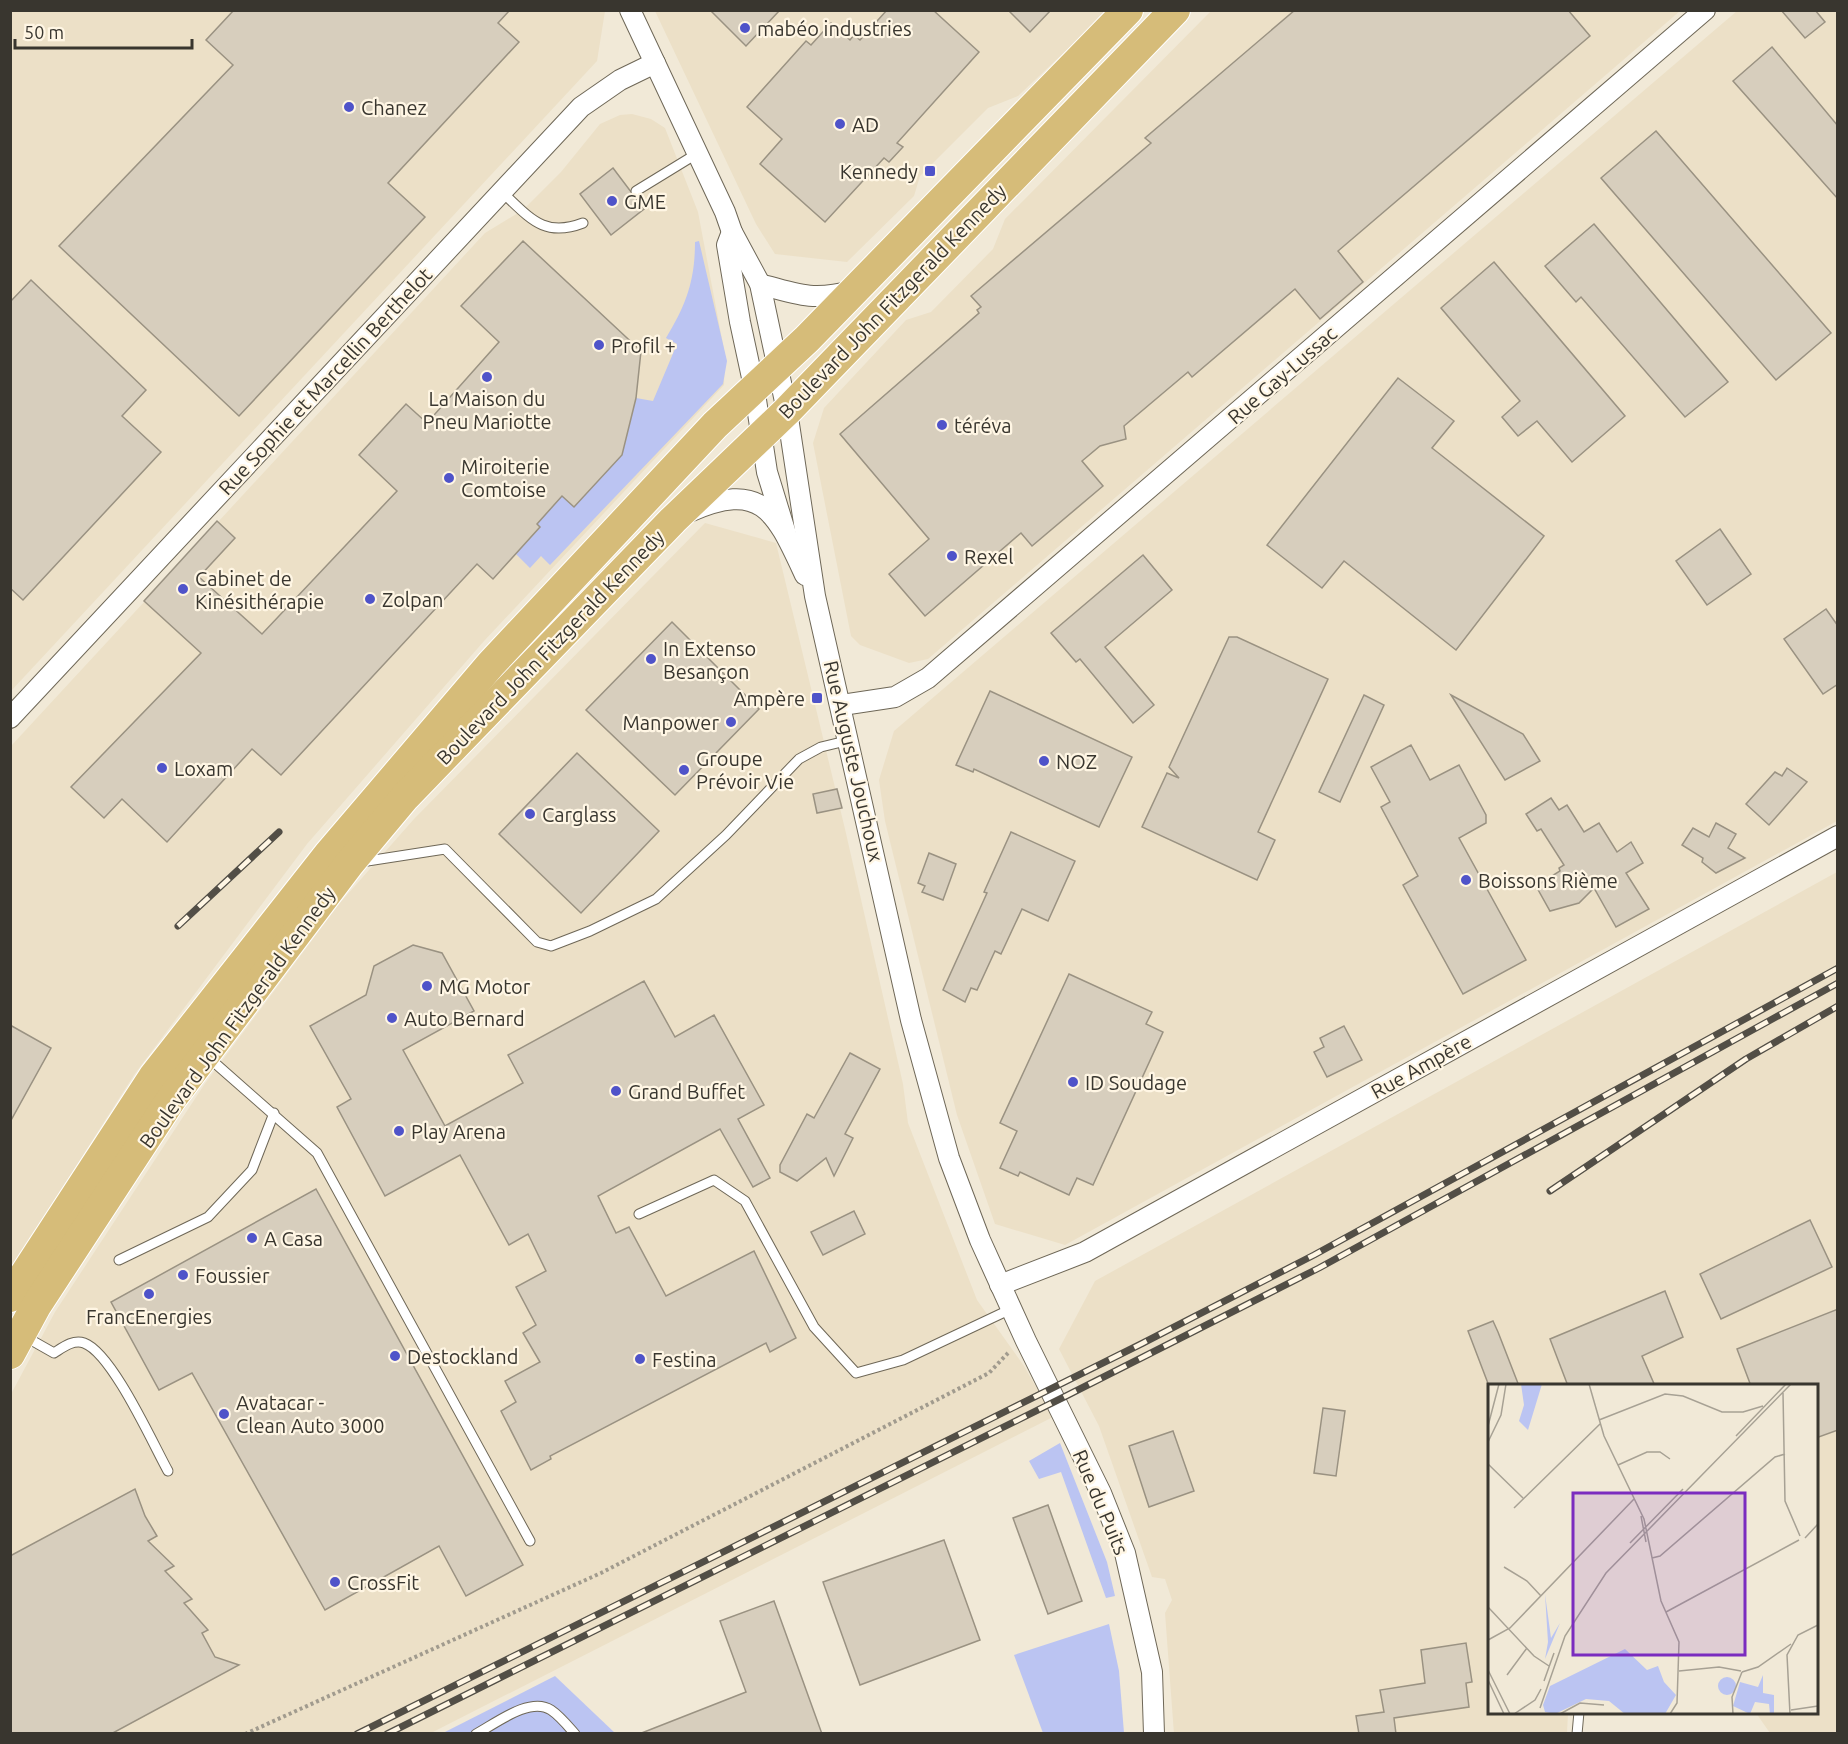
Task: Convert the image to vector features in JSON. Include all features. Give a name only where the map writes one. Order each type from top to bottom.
[{"type":"main road","name":"Boulevard John Fitzgerald Kennedy","points":[[10,1297],[154,1077],[328,855],[491,664],[715,425],[853,291],[1128,10]]},
{"type":"main road","name":"Boulevard John Fitzgerald Kennedy","points":[[16,1344],[172,1098],[349,864],[405,797],[673,520],[787,411],[1175,10]]},
{"type":"street","name":"Rue Auguste Jouchoux","points":[[630,10],[698,153],[732,232],[760,284],[787,411],[815,596],[850,740],[914,1031],[949,1158],[1000,1285]]},
{"type":"street","name":"Rue Gay-Lussac","points":[[842,705],[895,697],[928,678],[1705,10]]},
{"type":"street","name":"Rue Sophie et Marcellin Berthelot","points":[[10,718],[581,107],[620,80],[655,63]]},
{"type":"street","name":"Rue Auguste Jouchoux","points":[[732,232],[727,245],[741,332],[754,387],[767,472],[786,534]]},
{"type":"street","points":[[760,284],[810,297],[829,297],[853,291]]},
{"type":"street","points":[[673,520],[707,504],[728,498],[740,498],[765,507],[786,534],[815,596]]},
{"type":"street","name":"Rue Ampère","points":[[1000,1285],[1085,1252],[1838,836]]},
{"type":"street","name":"Rue du Puits","points":[[1000,1285],[1101,1493],[1125,1553],[1152,1672],[1154,1734]]},
{"type":"lane","points":[[636,191],[698,153]]},
{"type":"lane","points":[[502,192],[547,228],[563,231],[583,223]]},
{"type":"lane","points":[[349,864],[445,849],[537,942],[551,946],[590,931],[656,899],[726,835],[799,759],[820,747],[850,740]]},
{"type":"lane","points":[[205,1054],[317,1153],[530,1541]]},
{"type":"lane","points":[[119,1260],[208,1217],[252,1170],[274,1113]]},
{"type":"lane","points":[[639,1214],[714,1180],[745,1201],[814,1327],[856,1373],[903,1360],[1011,1309]]},
{"type":"lane","points":[[16,1344],[54,1353],[72,1342],[82,1342],[95,1350],[113,1370],[168,1471]]},
{"type":"lane","points":[[476,1734],[527,1707],[541,1706],[551,1710],[575,1734]]},
{"type":"lane","points":[[1577,1734],[1579,1714]]},
{"type":"path","points":[[245,1734],[601,1573],[989,1373],[1014,1347]]},
{"type":"shaded area","points":[[11,11],[605,11],[597,61],[11,691]]},
{"type":"shaded area","points":[[655,11],[1108,11],[1018,96],[988,108],[920,176],[914,196],[847,262],[775,254],[756,224]]},
{"type":"shaded area","points":[[1211,11],[1680,11],[928,659],[909,663],[860,645],[851,636],[813,443],[824,408],[906,320],[931,312],[993,249],[1005,219]]},
{"type":"shaded area","points":[[1737,11],[1837,11],[1837,821],[1065,1245],[995,1224],[957,1115],[885,821],[879,780],[894,731]]},
{"type":"shaded area","points":[[632,114],[651,119],[665,128],[698,212],[725,355],[724,385],[484,641],[307,844],[134,1075],[11,1268],[11,746],[485,233],[523,210],[561,172],[600,124],[620,115]]},
{"type":"shaded area","points":[[699,241],[727,361],[723,384],[550,565],[541,556],[530,568],[516,554],[540,528],[537,524],[541,502],[622,455],[636,398],[653,401],[677,344],[666,338],[679,315],[688,292],[695,256],[695,242]]},
{"type":"shaded area","points":[[705,523],[776,543],[845,829],[903,1084],[908,1123],[977,1300],[1024,1366],[1053,1417],[431,1733],[11,1734],[11,1394],[55,1312],[204,1085],[339,904],[414,819]]},
{"type":"shaded area","points":[[1837,872],[1837,1733],[1770,1733],[1757,1714],[1818,1714],[1818,1384],[1488,1384],[1488,1714],[1568,1714],[1567,1733],[1174,1734],[1165,1613],[1172,1600],[1165,1579],[1152,1577],[1099,1426],[1059,1349],[1095,1281]]},
{"type":"shaded area","points":[[1060,1443],[1107,1562],[1115,1596],[1106,1598],[1061,1472],[1039,1479],[1029,1461]]},
{"type":"shaded area","points":[[1109,1624],[1119,1671],[1124,1733],[1043,1733],[1014,1655]]},
{"type":"shaded area","points":[[555,1676],[615,1733],[441,1734]]},
{"type":"building","points":[[234,10],[510,10],[498,23],[519,42],[388,183],[425,217],[239,416],[59,246],[233,65],[206,40]]},
{"type":"building","name":"mabéo industries","points":[[710,10],[780,10],[746,46]]},
{"type":"building","name":"AD","points":[[887,10],[933,10],[979,52],[897,143],[903,147],[889,162],[884,158],[825,222],[760,164],[782,139],[747,107],[806,41],[811,45],[831,23],[850,40],[854,35],[860,40]]},
{"type":"building","points":[[1008,10],[1051,10],[1030,32]]},
{"type":"building","points":[[1295,10],[1568,10],[1590,36],[1338,251],[1363,282],[1320,319],[1295,289],[1192,377],[1188,372],[1124,426],[1126,439],[1100,446],[1082,461],[1103,486],[1032,546],[1021,533],[925,616],[889,574],[929,539],[840,434],[979,313],[977,310],[981,307],[971,296],[1151,143],[1145,138]]},
{"type":"building","points":[[1781,10],[1815,10],[1825,22],[1805,38]]},
{"type":"building","points":[[1772,47],[1838,126],[1838,199],[1733,81]]},
{"type":"building","points":[[1656,131],[1831,333],[1776,380],[1601,178]]},
{"type":"building","name":"GME","points":[[613,168],[644,209],[611,235],[580,194]]},
{"type":"building","points":[[1594,224],[1728,382],[1685,417],[1581,297],[1576,302],[1545,266]]},
{"type":"building","points":[[523,241],[641,351],[636,398],[622,455],[574,507],[562,496],[537,524],[540,527],[493,579],[477,564],[281,775],[252,749],[167,842],[122,799],[104,818],[71,787],[201,653],[144,601],[217,521],[235,538],[199,577],[262,634],[397,491],[359,455],[406,404],[427,423],[499,342],[461,306]]},
{"type":"building","points":[[1494,262],[1625,416],[1572,462],[1537,421],[1518,436],[1502,417],[1520,401],[1441,308]]},
{"type":"building","points":[[31,280],[146,390],[122,416],[161,452],[23,600],[10,588],[10,302]]},
{"type":"building","points":[[1398,378],[1454,421],[1432,448],[1544,536],[1456,650],[1344,561],[1322,588],[1267,545]]},
{"type":"building","points":[[1720,529],[1751,574],[1707,605],[1676,561]]},
{"type":"building","points":[[1143,555],[1172,590],[1105,647],[1154,705],[1133,723],[1080,659],[1076,662],[1051,633]]},
{"type":"building","points":[[1826,609],[1838,626],[1838,684],[1823,694],[1784,639]]},
{"type":"building","points":[[672,622],[759,709],[675,795],[586,710]]},
{"type":"building","points":[[1229,637],[1237,637],[1328,679],[1258,832],[1275,840],[1257,880],[1142,827],[1167,773],[1179,778],[1169,767]]},
{"type":"building","name":"NOZ","points":[[990,691],[1132,757],[1099,827],[974,769],[973,772],[956,765]]},
{"type":"building","points":[[1364,695],[1384,705],[1340,802],[1319,792]]},
{"type":"building","points":[[1451,695],[1523,734],[1540,761],[1505,780]]},
{"type":"building","name":"Boissons Rième","points":[[1411,745],[1430,780],[1459,765],[1486,815],[1486,823],[1459,838],[1526,960],[1463,994],[1403,885],[1418,876],[1381,807],[1390,802],[1371,767]]},
{"type":"building","points":[[577,753],[659,831],[581,913],[499,834]]},
{"type":"building","points":[[1787,768],[1807,782],[1769,825],[1746,804],[1775,772],[1782,776]]},
{"type":"building","points":[[837,789],[842,808],[817,813],[813,794]]},
{"type":"building","points":[[1551,798],[1559,810],[1567,805],[1584,832],[1599,823],[1617,852],[1631,842],[1643,863],[1626,873],[1649,909],[1616,927],[1594,888],[1579,903],[1550,911],[1536,886],[1560,871],[1559,868],[1564,865],[1541,829],[1537,831],[1526,814]]},
{"type":"building","points":[[1716,823],[1736,834],[1728,848],[1745,858],[1716,873],[1702,862],[1703,858],[1682,845],[1693,828],[1709,837]]},
{"type":"building","points":[[1011,832],[1075,861],[1048,921],[1022,909],[1001,954],[995,951],[977,990],[971,988],[965,1002],[943,990],[987,893],[984,892]]},
{"type":"building","points":[[929,853],[956,864],[943,900],[922,892],[925,886],[918,883]]},
{"type":"building","points":[[413,945],[442,953],[474,1011],[403,1050],[445,1126],[523,1083],[508,1055],[644,981],[675,1037],[714,1015],[764,1105],[738,1119],[770,1178],[753,1187],[720,1129],[598,1196],[616,1233],[629,1227],[666,1296],[754,1251],[796,1338],[770,1352],[766,1343],[550,1456],[551,1459],[531,1470],[501,1411],[516,1402],[505,1381],[540,1362],[523,1333],[536,1325],[516,1287],[546,1271],[528,1234],[509,1245],[460,1155],[385,1196],[337,1107],[351,1099],[310,1026],[366,995],[374,966]]},
{"type":"building","points":[[1069,974],[1152,1012],[1146,1024],[1163,1032],[1093,1185],[1077,1178],[1069,1195],[1020,1172],[1018,1176],[1000,1168],[1017,1131],[1000,1123]]},
{"type":"building","points":[[10,1025],[51,1048],[10,1122]]},
{"type":"building","points":[[1344,1026],[1362,1060],[1327,1077],[1314,1052],[1324,1047],[1320,1038]]},
{"type":"building","points":[[850,1053],[880,1069],[845,1134],[853,1138],[834,1176],[826,1158],[797,1181],[780,1172],[780,1165],[807,1114],[814,1118]]},
{"type":"building","points":[[316,1189],[523,1565],[466,1596],[439,1546],[325,1610],[192,1373],[159,1390],[111,1302]]},
{"type":"building","points":[[854,1211],[865,1234],[823,1255],[811,1232]]},
{"type":"building","points":[[1810,1220],[1832,1267],[1721,1319],[1700,1274]]},
{"type":"building","points":[[1665,1291],[1683,1337],[1642,1356],[1654,1384],[1567,1384],[1550,1339]]},
{"type":"building","points":[[1838,1309],[1838,1430],[1818,1437],[1818,1384],[1750,1384],[1737,1349]]},
{"type":"building","points":[[1493,1321],[1518,1384],[1488,1384],[1468,1331]]},
{"type":"building","points":[[1323,1408],[1345,1411],[1336,1476],[1314,1473]]},
{"type":"building","points":[[1173,1431],[1194,1491],[1149,1507],[1129,1446]]},
{"type":"building","points":[[135,1489],[145,1516],[157,1536],[148,1541],[174,1566],[165,1571],[192,1599],[184,1603],[208,1630],[202,1633],[215,1657],[239,1665],[111,1734],[10,1734],[10,1556]]},
{"type":"building","points":[[1048,1505],[1082,1601],[1048,1614],[1013,1518]]},
{"type":"building","points":[[944,1540],[980,1640],[860,1685],[823,1582]]},
{"type":"building","points":[[774,1601],[822,1734],[639,1734],[746,1692],[720,1621]]},
{"type":"building","points":[[1466,1643],[1472,1682],[1466,1683],[1469,1707],[1394,1718],[1396,1734],[1359,1734],[1356,1716],[1384,1712],[1380,1690],[1425,1683],[1421,1650]]},
{"type":"railway","points":[[178,926],[279,832]]},
{"type":"railway","points":[[357,1734],[1143,1343],[1314,1255],[1838,968]]},
{"type":"railway","points":[[387,1734],[1319,1268],[1838,983]]},
{"type":"railway","points":[[1550,1191],[1746,1059],[1838,1006]]},
{"type":"place","name":"mabéo industries","points":[[745,28]]},
{"type":"place","name":"Chanez","points":[[349,107]]},
{"type":"place","name":"AD","points":[[840,124]]},
{"type":"place","name":"Kennedy","points":[[930,171]]},
{"type":"place","name":"GME","points":[[612,201]]},
{"type":"place","name":"Profil +","points":[[599,345]]},
{"type":"place","name":"La Maison du Pneu Mariotte","points":[[487,377]]},
{"type":"place","name":"téréva","points":[[942,425]]},
{"type":"place","name":"Miroiterie Comtoise","points":[[449,478]]},
{"type":"place","name":"Rexel","points":[[952,556]]},
{"type":"place","name":"Cabinet de Kinésithérapie","points":[[183,589]]},
{"type":"place","name":"Zolpan","points":[[370,599]]},
{"type":"place","name":"In Extenso Besançon","points":[[651,659]]},
{"type":"place","name":"Ampère","points":[[817,698]]},
{"type":"place","name":"Manpower","points":[[731,722]]},
{"type":"place","name":"NOZ","points":[[1044,761]]},
{"type":"place","name":"Loxam","points":[[162,768]]},
{"type":"place","name":"Groupe Prévoir Vie","points":[[684,770]]},
{"type":"place","name":"Carglass","points":[[530,814]]},
{"type":"place","name":"Boissons Rième","points":[[1466,880]]},
{"type":"place","name":"MG Motor","points":[[427,986]]},
{"type":"place","name":"Auto Bernard","points":[[392,1018]]},
{"type":"place","name":"ID Soudage","points":[[1073,1082]]},
{"type":"place","name":"Grand Buffet","points":[[616,1091]]},
{"type":"place","name":"Play Arena","points":[[399,1131]]},
{"type":"place","name":"A Casa","points":[[252,1238]]},
{"type":"place","name":"Foussier","points":[[183,1275]]},
{"type":"place","name":"FrancEnergies","points":[[149,1294]]},
{"type":"place","name":"Destockland","points":[[395,1356]]},
{"type":"place","name":"Festina","points":[[640,1359]]},
{"type":"place","name":"Avatacar - Clean Auto 3000","points":[[224,1414]]},
{"type":"place","name":"CrossFit","points":[[335,1582]]}]
